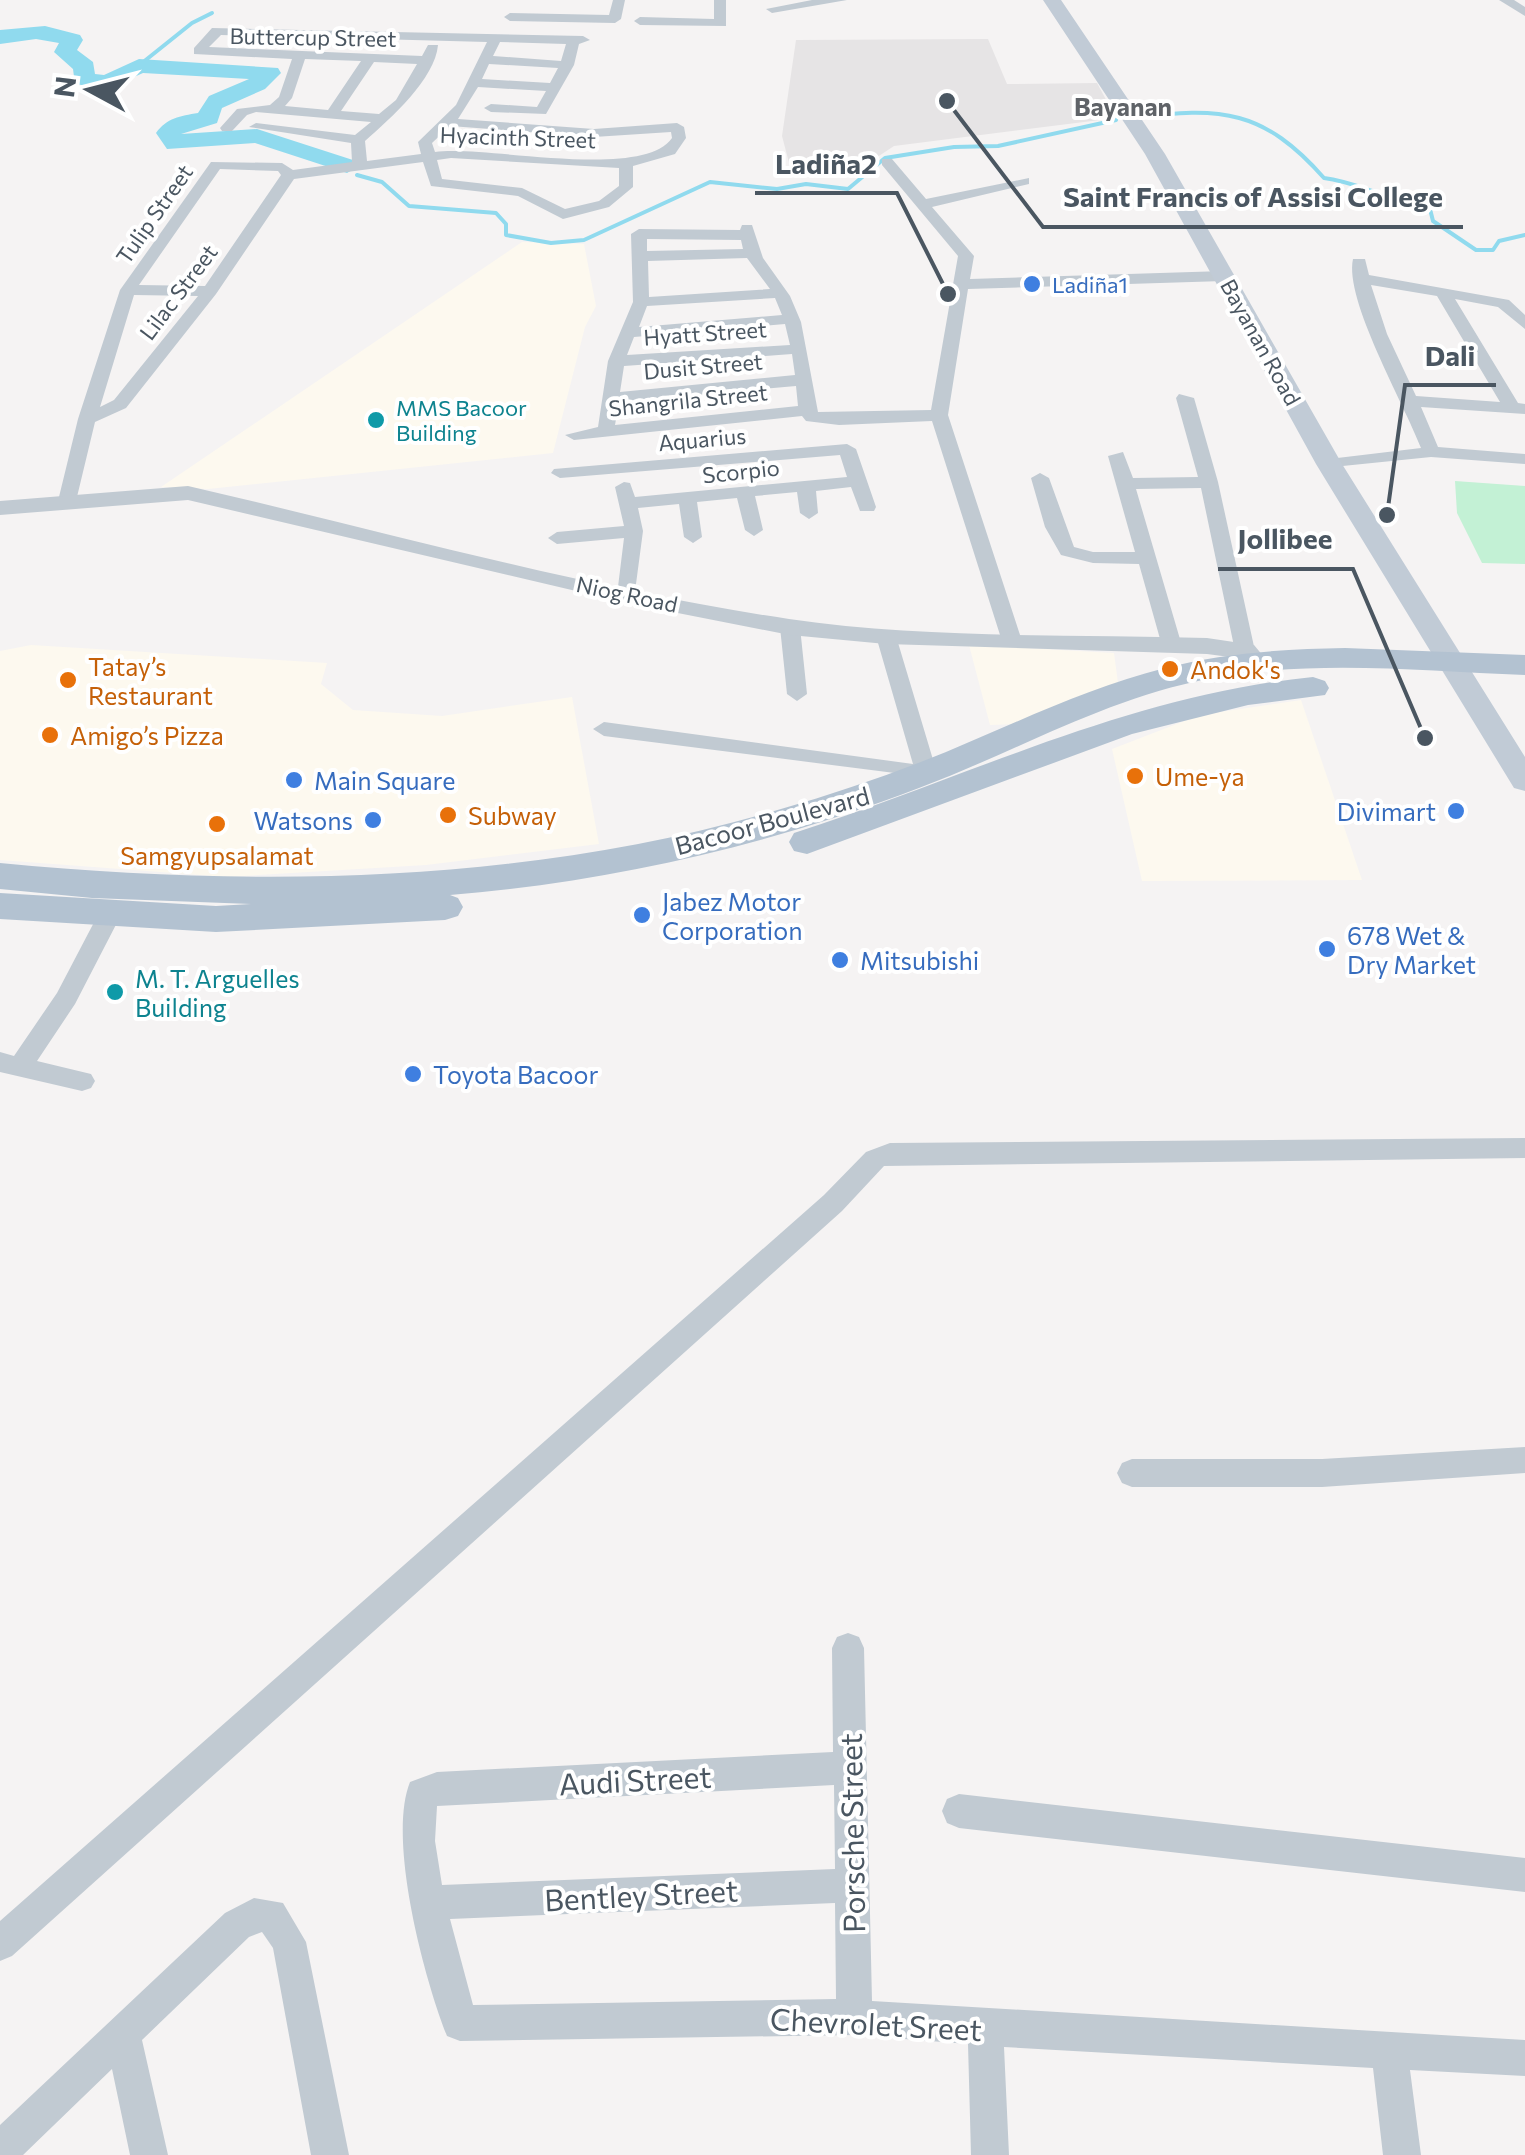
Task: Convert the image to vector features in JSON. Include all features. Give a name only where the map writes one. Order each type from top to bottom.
[{"type":"main road","name":"Bayanan Road","points":[[1052,0],[1155,154],[1330,464],[1525,781]]},
{"type":"main road","name":"Bacoor Boulevard","points":[[0,906],[216,919],[375,914],[638,881],[808,842],[1019,751],[1167,678],[1251,657],[1458,676],[1525,690]]},
{"type":"main road","name":"Bacoor Boulevard","points":[[0,876],[224,891],[348,887],[561,868],[742,832],[926,773],[1242,694],[1458,676],[1525,666]]},
{"type":"street","points":[[520,0],[509,19],[615,20],[619,0]]},
{"type":"street","points":[[640,21],[667,16],[720,23],[720,0]]},
{"type":"street","points":[[772,10],[841,0]]},
{"type":"street","points":[[1505,0],[1524,10]]},
{"type":"street","name":"Buttercup Street","points":[[427,60],[199,51],[216,31],[441,35]]},
{"type":"street","points":[[360,168],[358,140],[401,102],[441,35],[579,40],[541,111],[462,106]]},
{"type":"street","points":[[496,36],[488,60],[462,106],[425,142],[426,156],[438,184],[522,192],[563,214],[609,202],[626,187],[626,164]]},
{"type":"street","points":[[274,109],[285,98],[299,57]]},
{"type":"street","points":[[334,113],[369,58]]},
{"type":"street","points":[[488,60],[567,65]]},
{"type":"street","points":[[476,83],[555,87]]},
{"type":"street","points":[[227,128],[242,112],[274,109],[379,118]]},
{"type":"street","name":"Hyacinth Street","points":[[289,175],[426,156],[626,164],[673,150],[677,127],[594,133],[446,122]]},
{"type":"street","points":[[256,128],[358,140]]},
{"type":"street","points":[[887,162],[960,244],[966,256],[940,414],[1011,638]]},
{"type":"street","name":"Tulip Street","points":[[67,501],[87,420],[128,290],[216,164],[282,168],[289,175]]},
{"type":"street","name":"Lilac Street","points":[[87,420],[120,404],[210,291],[289,175]]},
{"type":"street","points":[[924,204],[1024,181]]},
{"type":"street","points":[[606,430],[616,361],[641,302],[642,256],[749,239],[755,264],[780,292],[791,319],[806,410]]},
{"type":"street","points":[[1431,452],[1414,401],[1363,303],[1359,270],[1443,293],[1503,304],[1525,324]]},
{"type":"street","points":[[964,284],[1224,276]]},
{"type":"street","points":[[128,290],[210,291]]},
{"type":"street","points":[[641,302],[780,292]]},
{"type":"street","points":[[1443,293],[1519,409]]},
{"type":"street","points":[[626,333],[791,319]]},
{"type":"street","name":"Hyatt Street","points":[[616,361],[798,349]]},
{"type":"street","name":"Dusit Street","points":[[609,398],[801,380]]},
{"type":"street","points":[[1185,398],[1251,657]]},
{"type":"street","points":[[1414,401],[1519,409]]},
{"type":"street","name":"Shangrila Street","points":[[574,435],[806,410],[815,418],[839,420],[940,414]]},
{"type":"street","name":"Aquarius","points":[[560,474],[848,449],[858,481]]},
{"type":"street","points":[[1330,464],[1431,452],[1525,459]]},
{"type":"street","points":[[1118,456],[1172,646]]},
{"type":"street","points":[[619,468],[634,532],[626,595]]},
{"type":"street","points":[[1040,478],[1061,548],[1074,558],[1144,558]]},
{"type":"street","points":[[858,481],[867,507]]},
{"type":"street","name":"Scorpio","points":[[629,504],[858,481]]},
{"type":"street","points":[[1126,484],[1209,482]]},
{"type":"street","points":[[806,487],[809,513]]},
{"type":"street","name":"Niog Road","points":[[0,508],[188,493],[626,595],[790,627],[886,636],[1172,646],[1251,657]]},
{"type":"street","points":[[745,493],[754,530]]},
{"type":"street","points":[[686,499],[693,537]]},
{"type":"street","points":[[558,538],[634,532]]},
{"type":"street","points":[[790,627],[797,694]]},
{"type":"street","points":[[604,729],[926,773],[886,636]]},
{"type":"street","points":[[82,1081],[10,1064],[66,998],[109,915]]},
{"type":"street","points":[[0,1944],[834,1203],[876,1159],[890,1153],[1525,1148]]},
{"type":"street","points":[[1132,1473],[1322,1473],[1525,1460]]},
{"type":"street","name":"Porsche Street","points":[[848,1648],[854,2017]]},
{"type":"street","name":"Audi Street","points":[[422,1794],[437,1789],[850,1768]]},
{"type":"street","name":"Chevrolet Sreet","points":[[422,1794],[415,1810],[430,1903],[460,2023],[854,2017],[984,2028],[1389,2048],[1525,2060]]},
{"type":"street","points":[[960,1811],[1525,1875]]},
{"type":"street","name":"Bentley Street","points":[[430,1903],[852,1885]]},
{"type":"street","points":[[0,2151],[237,1924],[254,1915],[271,1915],[289,1942],[330,2155]]},
{"type":"street","points":[[984,2028],[990,2155]]},
{"type":"street","points":[[123,2034],[149,2155]]},
{"type":"street","points":[[1389,2048],[1402,2155]]},
{"type":"shaded area","points":[[988,39],[1007,84],[1097,83],[1116,118],[894,146],[850,175],[792,174],[782,136],[796,40]]},
{"type":"shaded area","points":[[522,242],[584,244],[596,306],[585,327],[553,453],[208,489],[161,487]]},
{"type":"shaded area","name":"Main Square","points":[[31,645],[327,663],[321,684],[353,710],[442,716],[572,697],[599,844],[426,865],[227,877],[0,860],[0,651]]},
{"type":"shaded area","points":[[969,645],[1114,653],[1118,683],[1018,724],[990,725]]},
{"type":"shaded area","points":[[1301,700],[1362,880],[1142,881],[1112,749],[1200,715]]},
{"type":"green space","points":[[1455,481],[1525,486],[1525,564],[1482,563],[1457,513]]},
{"type":"waterway","points":[[137,67],[192,23],[212,13]]},
{"type":"waterway","points":[[0,37],[45,33],[72,40],[65,52],[85,67],[83,79],[107,82],[139,66],[270,73],[257,84],[210,106],[209,118],[181,123],[168,133],[176,144],[257,136],[347,166]]},
{"type":"waterway","points":[[1134,118],[1192,113],[1239,118],[1281,138],[1324,178],[1429,205],[1433,221],[1476,250],[1493,250],[1499,241],[1525,235]]},
{"type":"waterway","points":[[357,175],[382,182],[409,206],[496,213],[506,224],[506,235],[551,243],[584,240],[710,182],[777,189],[806,184],[848,189],[885,158],[954,147],[998,146],[1116,120]]},
{"type":"place","name":"Saint Francis of Assisi College","points":[[947,101]]},
{"type":"place","name":"Ladiña1","points":[[1032,284]]},
{"type":"place","name":"Ladiña2","points":[[948,294]]},
{"type":"place","name":"MMS Bacoor Building","points":[[376,420]]},
{"type":"place","name":"Dali","points":[[1387,515]]},
{"type":"place","name":"Andok's","points":[[1170,669]]},
{"type":"place","name":"Tatay’s Restaurant","points":[[68,680]]},
{"type":"place","name":"Amigo’s Pizza","points":[[50,735]]},
{"type":"place","name":"Jollibee","points":[[1425,738]]},
{"type":"place","name":"Ume-ya","points":[[1135,776]]},
{"type":"place","name":"Main Square","points":[[294,780]]},
{"type":"place","name":"Divimart","points":[[1456,811]]},
{"type":"place","name":"Subway","points":[[448,815]]},
{"type":"place","name":"Watsons","points":[[373,820]]},
{"type":"place","name":"Samgyupsalamat","points":[[217,824]]},
{"type":"place","name":"Jabez Motor Corporation","points":[[642,915]]},
{"type":"place","name":"678 Wet & Dry Market","points":[[1327,949]]},
{"type":"place","name":"Mitsubishi","points":[[840,960]]},
{"type":"place","name":"M. T. Arguelles Building","points":[[115,992]]},
{"type":"place","name":"Toyota Bacoor","points":[[413,1074]]},
{"type":"district","name":"Bayanan","points":[[1123,106]]}]
